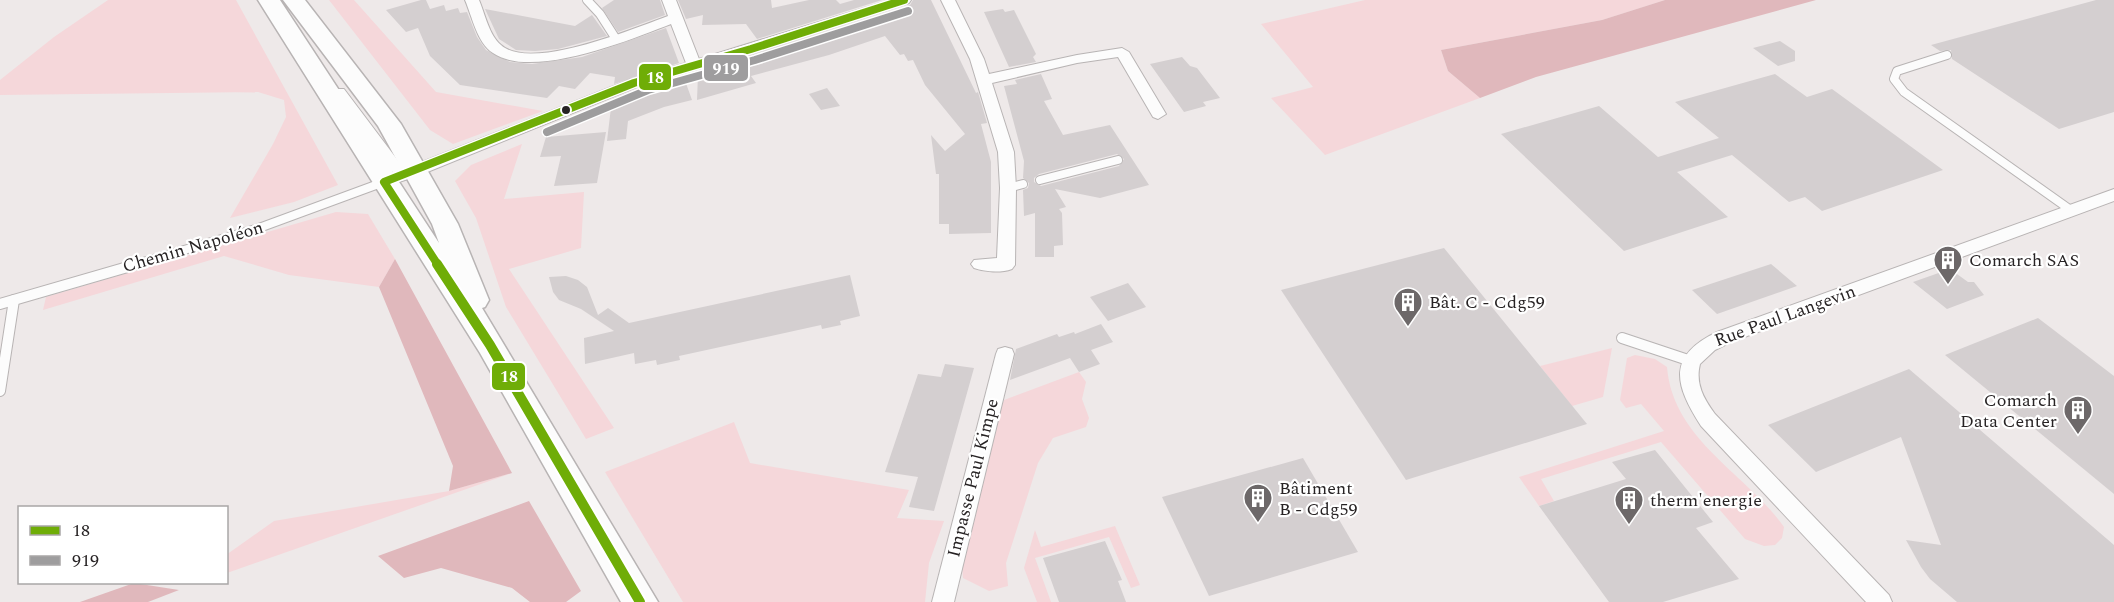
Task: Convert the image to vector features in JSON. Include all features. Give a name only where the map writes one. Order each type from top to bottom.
[{"type":"main road","points":[[281,6],[351,74],[389,124],[449,233],[477,304],[490,345]]},
{"type":"main road","points":[[281,6],[322,86],[490,345],[640,602]]},
{"type":"street","points":[[472,0],[492,43],[506,55],[526,58],[552,56],[616,39],[676,18]]},
{"type":"street","points":[[669,0],[694,65]]},
{"type":"street","points":[[384,182],[629,85],[904,0]]},
{"type":"street","points":[[948,0],[968,38],[984,80],[1016,186],[1006,265],[981,264]]},
{"type":"street","points":[[281,6],[393,166],[402,170],[416,170]]},
{"type":"street","points":[[984,80],[1077,59],[1122,52],[1158,114]]},
{"type":"street","name":"Rue Paul Langevin","points":[[1691,361],[1703,347],[1724,337],[2114,195]]},
{"type":"street","name":"Impasse Paul Kimpe","points":[[943,602],[1005,354]]},
{"type":"street","points":[[1691,361],[1688,371],[1689,385],[1694,401],[1708,420],[1881,602]]},
{"type":"lane","points":[[587,0],[600,14],[616,39]]},
{"type":"lane","points":[[1947,55],[1908,66],[1897,71],[1894,79],[1904,92],[2072,211]]},
{"type":"lane","points":[[1040,180],[1118,160]]},
{"type":"lane","name":"Chemin Napoléon","points":[[0,304],[259,228],[384,182]]},
{"type":"lane","points":[[0,391],[14,300]]},
{"type":"lane","points":[[1622,338],[1691,361]]},
{"type":"shaded area","points":[[108,0],[236,0],[338,185],[294,202],[230,218],[286,117],[284,100],[258,92],[0,95],[0,80],[54,37]]},
{"type":"shaded area","points":[[329,0],[354,0],[436,92],[543,111],[453,144],[430,130]]},
{"type":"shaded area","points":[[1365,0],[1665,0],[1602,20],[1441,50],[1448,71],[1480,98],[1325,155],[1271,98],[1313,87],[1261,24]]},
{"type":"shaded area","points":[[1665,0],[1816,0],[1536,77],[1480,98],[1448,71],[1441,50],[1602,20]]},
{"type":"shaded area","points":[[522,144],[504,199],[584,192],[581,248],[509,269],[614,428],[586,439],[506,307],[476,218],[455,181],[471,165]]},
{"type":"shaded area","points":[[336,212],[368,214],[395,259],[379,287],[289,275],[224,256],[43,310],[46,297]]},
{"type":"shaded area","points":[[395,259],[512,473],[449,491],[453,466],[379,287]]},
{"type":"shaded area","points":[[1612,348],[1603,397],[1572,406],[1540,366]]},
{"type":"shaded area","points":[[1635,355],[1655,359],[1667,367],[1672,393],[1682,415],[1714,454],[1751,489],[1784,527],[1782,538],[1775,545],[1764,546],[1745,539],[1661,442],[1541,479],[1554,501],[1539,506],[1519,477],[1664,431],[1641,404],[1626,408],[1620,400],[1627,358]]},
{"type":"shaded area","points":[[1079,372],[1086,382],[1082,399],[1089,418],[1086,427],[1053,438],[1038,463],[1006,563],[1008,586],[989,591],[963,578],[962,564],[995,425],[1004,400]]},
{"type":"shaded area","points":[[734,422],[750,463],[909,490],[897,518],[944,521],[929,563],[925,602],[683,602],[605,472]]},
{"type":"shaded area","points":[[512,473],[228,573],[228,554],[274,521],[449,491]]},
{"type":"shaded area","points":[[529,501],[581,591],[566,602],[530,602],[512,588],[441,568],[404,578],[378,556]]},
{"type":"shaded area","points":[[1115,526],[1140,585],[1131,588],[1109,537],[1035,558],[1051,602],[1037,602],[1024,568],[1035,530],[1041,547]]},
{"type":"shaded area","points":[[131,584],[179,590],[148,602],[80,602]]},
{"type":"building","points":[[426,0],[430,9],[444,5],[446,11],[458,8],[460,13],[467,12],[477,37],[486,50],[510,62],[532,64],[582,57],[666,28],[679,63],[614,84],[615,77],[590,73],[575,89],[559,86],[547,98],[460,85],[430,56],[418,28],[406,32],[386,10]]},
{"type":"building","points":[[614,0],[660,0],[665,15],[618,32],[602,8]]},
{"type":"building","points":[[678,0],[771,0],[772,8],[809,0],[836,0],[840,4],[854,0],[882,0],[757,39],[746,24],[702,25],[703,15],[686,19]]},
{"type":"building","points":[[913,0],[931,0],[976,93],[978,92],[987,123],[981,124],[991,162],[991,233],[949,234],[949,224],[939,224],[939,174],[936,174],[931,135],[945,151],[965,134],[925,85],[913,60],[908,61],[904,54],[900,55],[885,36],[829,55],[751,76],[756,83],[697,100],[698,75],[724,67],[722,64],[910,5]]},
{"type":"building","points":[[2096,0],[2114,0],[2114,112],[2059,129],[1952,59],[1951,50],[1940,51],[1931,45]]},
{"type":"building","points":[[485,9],[575,26],[592,15],[607,36],[558,49],[516,50],[499,39]]},
{"type":"building","points":[[1003,9],[1005,12],[1014,10],[1036,54],[1033,57],[1036,62],[1009,67],[984,12]]},
{"type":"building","points":[[1780,41],[1795,51],[1795,61],[1778,66],[1753,48]]},
{"type":"building","points":[[1182,57],[1190,66],[1197,68],[1220,98],[1203,102],[1206,106],[1184,112],[1150,64]]},
{"type":"building","points":[[1041,74],[1052,99],[1044,101],[1063,135],[1110,125],[1149,185],[1100,198],[1055,189],[1066,207],[1059,209],[1062,213],[1063,245],[1054,246],[1054,257],[1035,257],[1035,213],[1024,216],[1023,190],[1028,188],[1029,183],[1023,178],[1024,161],[1004,86],[1017,84],[1015,80]],"holes":[[[1117,154],[1124,159],[1119,166],[1041,186],[1034,182],[1034,178],[1039,174]]]},
{"type":"building","points":[[1775,74],[1807,97],[1832,89],[1943,170],[1822,211],[1805,197],[1789,202],[1732,155],[1677,172],[1728,217],[1624,251],[1501,134],[1599,106],[1658,157],[1719,138],[1675,102]]},
{"type":"building","points":[[683,75],[692,100],[664,107],[628,121],[626,139],[607,141],[612,99]]},
{"type":"building","points":[[827,88],[840,106],[821,110],[809,94]]},
{"type":"building","points":[[606,132],[597,183],[554,186],[561,156],[540,157],[546,137]]},
{"type":"building","name":"Bât. C - Cdg59","points":[[1444,248],[1587,424],[1406,480],[1281,290]]},
{"type":"building","points":[[1771,264],[1797,286],[1717,314],[1692,290]]},
{"type":"building","name":"Comarch SAS","points":[[1950,269],[1968,282],[1974,282],[1984,295],[1947,309],[1913,282]]},
{"type":"building","points":[[850,275],[860,316],[840,321],[841,325],[822,329],[821,325],[679,356],[680,360],[657,365],[656,360],[635,364],[634,353],[585,364],[584,338],[614,331],[581,309],[559,300],[553,292],[549,277],[566,276],[578,280],[587,287],[598,315],[608,308],[629,323]]},
{"type":"building","points":[[1128,283],[1146,307],[1108,321],[1090,297]]},
{"type":"building","name":"Comarch Data Center","points":[[2038,318],[2114,376],[2114,494],[1945,355]]},
{"type":"building","points":[[1101,324],[1113,342],[1091,350],[1100,364],[1079,372],[1070,358],[1010,380],[1016,349],[1057,334],[1059,337],[1074,332],[1075,334]]},
{"type":"building","points":[[945,364],[974,368],[934,511],[909,507],[918,477],[885,472],[918,374],[941,377]]},
{"type":"building","points":[[1909,369],[2114,545],[2114,602],[1957,602],[1930,579],[1906,540],[1941,545],[1901,437],[1816,472],[1768,425]]},
{"type":"building","name":"therm'energie","points":[[1655,450],[1713,522],[1696,528],[1739,579],[1663,602],[1609,602],[1539,506],[1626,479],[1612,462]]},
{"type":"building","name":"Bâtiment B - Cdg59","points":[[1303,458],[1358,552],[1209,596],[1162,497]]},
{"type":"building","points":[[1105,541],[1122,580],[1118,581],[1126,602],[1059,602],[1043,558]]},
{"type":"transit line","name":"18","points":[[640,602],[490,345],[384,182],[634,83],[751,49],[904,0]]},
{"type":"transit line","name":"919","points":[[547,132],[648,90],[755,60],[908,11]]},
{"type":"place","name":"Comarch SAS","points":[[1948,286]]},
{"type":"place","name":"Bât. C - Cdg59","points":[[1408,328]]},
{"type":"place","name":"Comarch Data Center","points":[[2078,436]]},
{"type":"place","name":"Bâtiment B - Cdg59","points":[[1258,524]]},
{"type":"place","name":"therm'energie","points":[[1629,526]]}]
